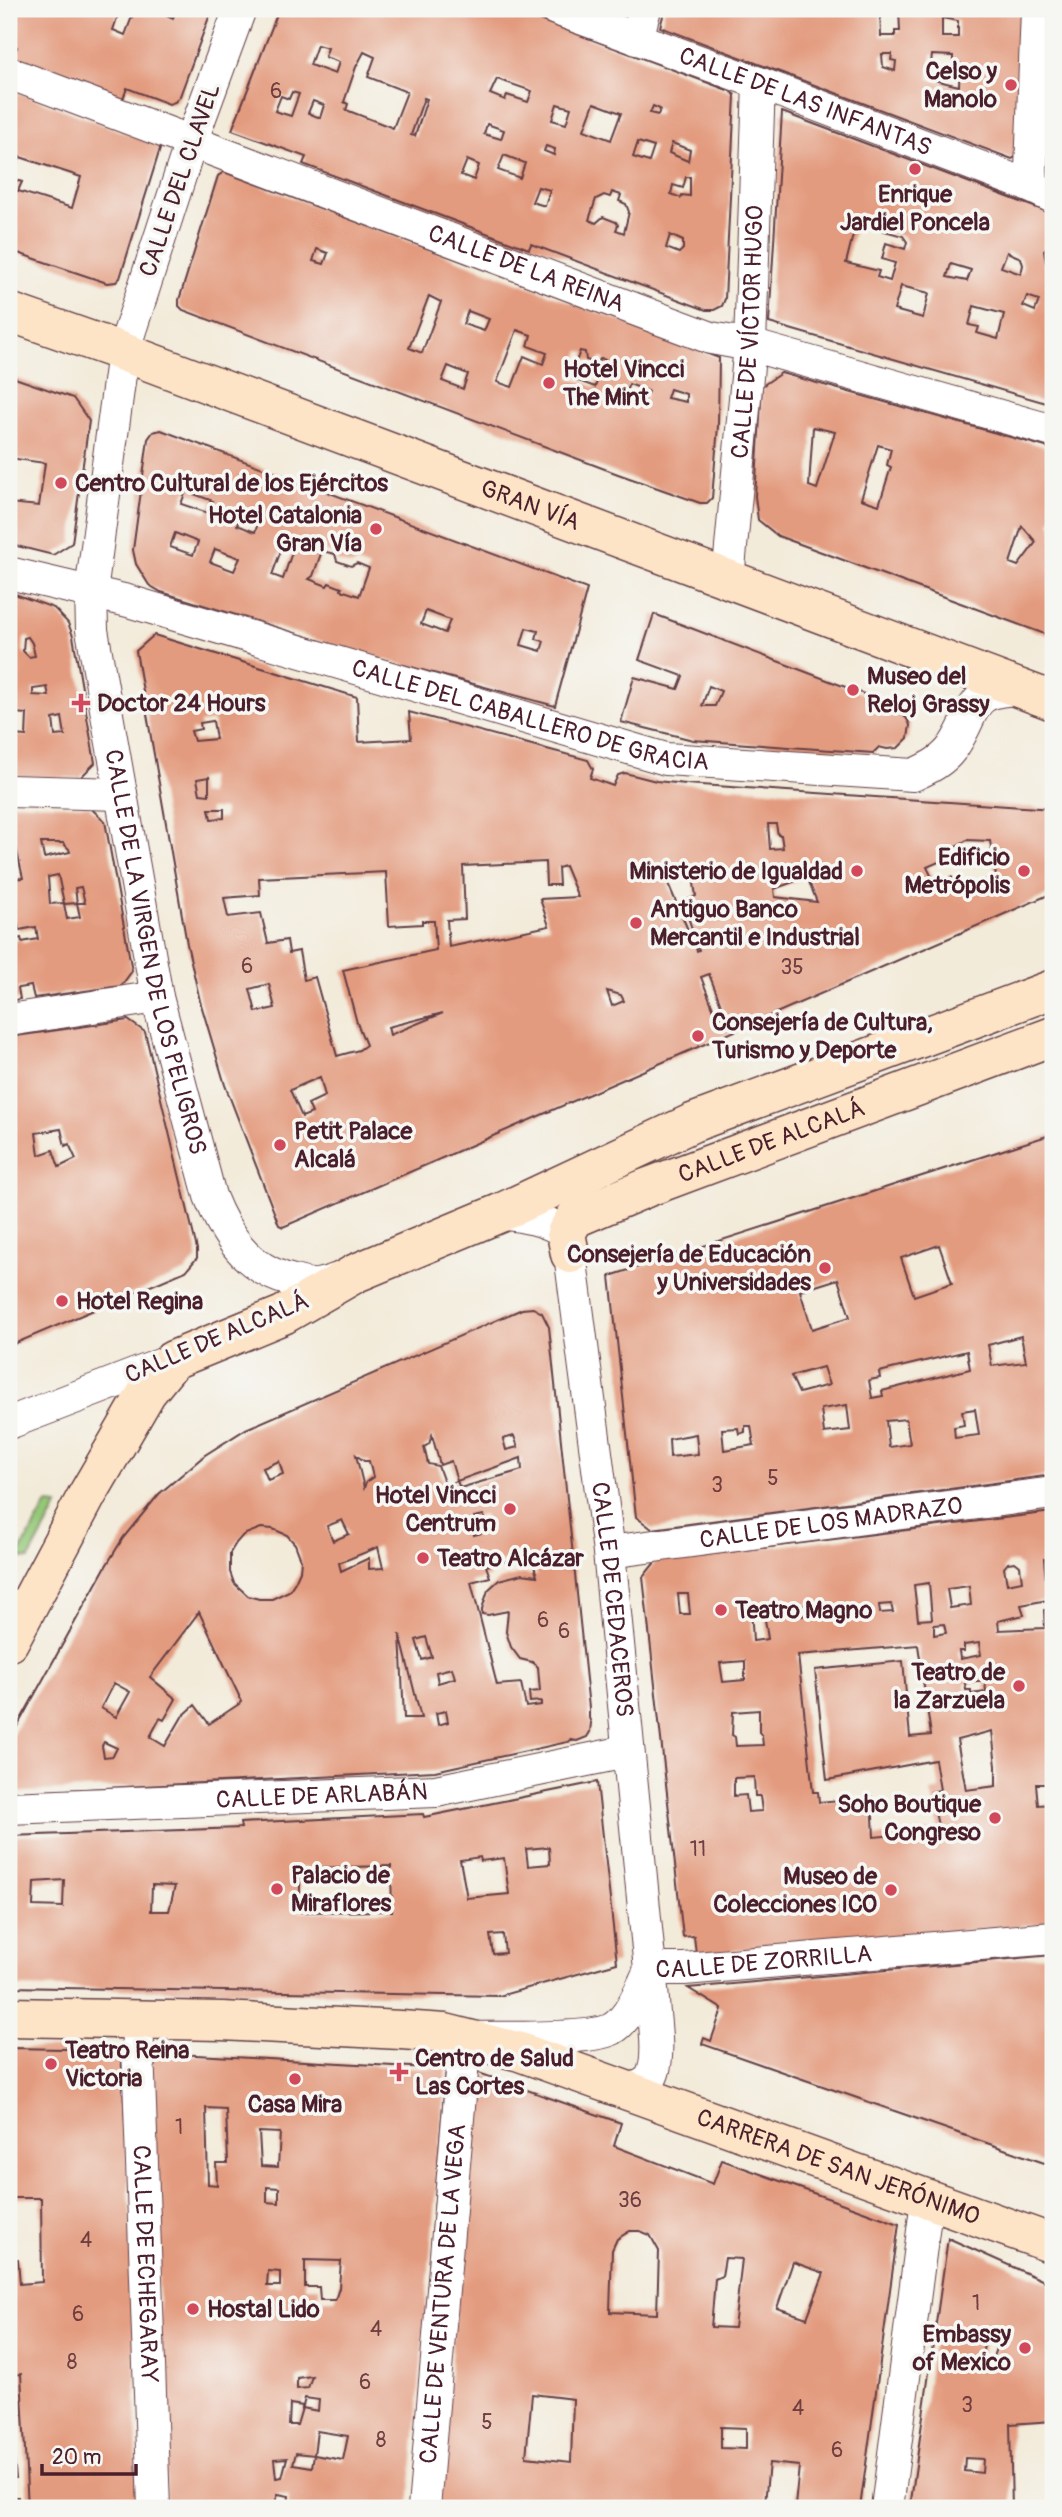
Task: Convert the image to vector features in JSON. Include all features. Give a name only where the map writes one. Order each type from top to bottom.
[{"type":"street","name":"CALLE DEL CLAVEL","points":[[123,352],[191,142],[240,9]]},
{"type":"street","name":"CALLE DE LAS INFANTAS","points":[[556,9],[759,83],[1043,192]]},
{"type":"street","points":[[638,39],[645,9]]},
{"type":"street","points":[[1037,9],[1031,170],[1043,192]]},
{"type":"street","name":"CALLE DE LA REINA","points":[[9,74],[710,338],[750,345],[1053,431]]},
{"type":"street","name":"CALLE DE VÍCTOR HUGO","points":[[727,579],[750,345],[759,83]]},
{"type":"street","name":"GRAN VÍA","points":[[9,312],[123,352],[1038,695]]},
{"type":"street","name":"CALLE DE LA VIRGEN DE LOS PELIGROS","points":[[123,352],[91,593],[92,631],[157,997],[210,1196],[220,1223],[231,1240],[274,1276],[317,1285],[356,1273]]},
{"type":"street","name":"CALLE DEL CABALLERO DE GRACIA","points":[[9,573],[128,601],[666,759],[913,775],[934,766],[952,749],[974,703],[986,694],[1000,690],[1038,695]]},
{"type":"street","points":[[9,791],[121,794]]},
{"type":"street","name":"CALLE DE ALCALÁ","points":[[9,1423],[283,1315],[356,1273],[500,1213],[692,1123],[1053,989]]},
{"type":"street","points":[[9,1020],[157,997]]},
{"type":"street","name":"CALLE DE ALCALÁ","points":[[568,1244],[575,1219],[646,1188],[1053,1036]]},
{"type":"street","points":[[500,1213],[526,1216],[556,1226],[568,1244]]},
{"type":"street","name":"CALLE DE CEDACEROS","points":[[568,1244],[609,1552],[650,1969]]},
{"type":"street","points":[[9,1642],[86,1497],[147,1392],[173,1360]]},
{"type":"street","name":"CALLE DE LOS MADRAZO","points":[[609,1552],[1053,1493]]},
{"type":"street","name":"CALLE DE ARLABÁN","points":[[9,1808],[436,1791],[616,1754],[627,1745]]},
{"type":"street","name":"CALLE DE ZORRILLA","points":[[465,2038],[592,2036],[613,2028],[625,2016],[650,1969],[684,1969],[1053,1938]]},
{"type":"street","points":[[626,2089],[645,2084],[653,2074],[655,2050],[650,1969]]},
{"type":"street","name":"CARRERA DE SAN JERÓNIMO","points":[[9,2017],[222,2021],[445,2033],[520,2052],[1053,2244]]},
{"type":"street","name":"CALLE DE ECHEGARAY","points":[[137,2019],[154,2508]]},
{"type":"street","name":"CALLE DE VENTURA DE LA VEGA","points":[[424,2508],[465,2038]]},
{"type":"street","points":[[887,2508],[927,2200]]},
{"type":"green space","points":[[47,1504],[58,1505],[29,1559],[17,1557]]},
{"type":"building","points":[[9,9],[120,9],[113,30],[125,35],[135,9],[158,9],[157,11],[173,18],[176,9],[212,9],[180,96],[169,104],[127,88],[123,99],[13,58],[17,47],[9,44]]},
{"type":"building","points":[[279,9],[510,9],[735,95],[725,299],[722,306],[706,310],[531,244],[529,249],[303,164],[306,157],[232,130]],"holes":[[[317,45],[328,48],[325,57],[339,62],[335,74],[310,65]],[[364,52],[375,57],[368,77],[407,92],[393,128],[346,110],[348,104],[344,102]],[[497,79],[532,91],[528,102],[507,95],[505,100],[490,94]],[[292,92],[299,94],[291,116],[275,111],[281,96],[289,99]],[[424,98],[427,99],[415,136],[411,135]],[[313,101],[324,105],[320,118],[308,113]],[[594,103],[621,113],[611,140],[584,130]],[[557,104],[571,108],[566,124],[552,120]],[[653,106],[660,109],[658,115],[650,113]],[[487,124],[504,130],[501,139],[484,134]],[[638,142],[654,147],[649,162],[633,157]],[[672,143],[690,150],[688,161],[669,153]],[[546,146],[555,149],[554,155],[544,151]],[[504,155],[525,163],[520,178],[498,170]],[[467,160],[479,165],[474,180],[461,175]],[[686,177],[690,177],[690,196],[682,195],[681,198],[671,194],[673,185],[683,188]],[[538,187],[550,190],[545,206],[532,202]],[[612,192],[621,195],[619,201],[626,204],[629,212],[624,233],[616,230],[616,222],[603,217],[596,223],[589,220],[596,199],[604,195],[610,197]],[[670,235],[683,241],[683,249],[679,253],[666,248]]]},
{"type":"building","points":[[665,9],[880,9],[881,36],[895,36],[895,31],[900,31],[899,9],[1023,9],[1017,156],[1012,159],[660,27]],"holes":[[[942,18],[958,21],[958,37],[942,37]],[[882,54],[892,54],[891,60],[896,61],[895,71],[883,67]],[[932,55],[953,56],[953,63],[960,63],[959,86],[929,79]]]},
{"type":"building","points":[[9,89],[159,146],[120,278],[116,282],[107,283],[9,250]],"holes":[[[20,157],[81,177],[72,208],[18,191],[22,182],[12,179]]]},
{"type":"building","points":[[782,112],[1053,214],[1053,243],[1044,250],[1046,262],[1053,261],[1053,405],[769,323]],"holes":[[[897,185],[916,192],[913,201],[893,194]],[[856,223],[903,236],[907,242],[905,249],[886,243],[882,259],[895,263],[890,281],[877,277],[879,271],[846,263]],[[1007,252],[1021,258],[1021,274],[1001,267]],[[951,264],[971,270],[967,281],[947,277]],[[901,286],[929,293],[923,318],[894,310]],[[1027,296],[1039,300],[1035,311],[1023,306]],[[974,306],[1004,314],[998,339],[977,333],[979,327],[969,325]]]},
{"type":"building","points":[[1053,121],[1053,170],[1049,167]]},
{"type":"building","points":[[224,172],[719,358],[718,426],[712,498],[707,503],[700,503],[618,474],[183,310],[179,306],[179,300],[218,176]],"holes":[[[317,249],[328,253],[324,264],[313,261]],[[429,296],[441,302],[422,353],[409,348]],[[468,311],[489,319],[484,331],[463,324]],[[517,330],[531,335],[528,346],[547,353],[543,364],[524,356],[512,387],[497,382]],[[580,351],[585,352],[586,360],[597,363],[601,358],[605,360],[595,387],[570,378]],[[448,366],[468,374],[463,389],[442,381]],[[629,384],[648,391],[644,402],[625,394]],[[670,389],[686,394],[686,402],[667,398]]]},
{"type":"building","points":[[781,373],[1053,449],[1053,520],[1049,521],[1053,526],[1053,637],[778,536],[758,520],[755,496],[762,386]],"holes":[[[813,427],[835,432],[817,489],[809,486]],[[878,445],[891,449],[887,465],[891,467],[879,505],[861,499]],[[1022,526],[1036,542],[1018,566],[1010,563]]]},
{"type":"building","name":"Centro Cultural de los Ejércitos","points":[[9,376],[73,398],[89,421],[72,543],[53,555],[9,544],[9,503],[39,506],[45,463],[9,458]]},
{"type":"building","points":[[161,430],[587,589],[555,706],[367,655],[161,592],[149,585],[136,564],[133,550],[148,439],[153,432]],"holes":[[[186,491],[213,501],[208,513],[181,504]],[[242,511],[260,518],[255,532],[237,525]],[[175,533],[198,542],[193,555],[170,547]],[[283,545],[293,549],[283,579],[272,575]],[[215,549],[240,558],[234,571],[210,562]],[[322,551],[335,554],[337,561],[351,566],[357,563],[369,568],[359,596],[329,583],[327,586],[309,579],[313,576]],[[426,611],[450,620],[445,633],[421,624]],[[526,628],[538,631],[536,639],[544,641],[541,651],[521,645]]]},
{"type":"building","points":[[9,592],[54,608],[68,623],[73,636],[95,763],[80,778],[9,776]],"holes":[[[28,637],[32,643],[35,656],[29,657],[23,651],[24,638]],[[47,687],[49,696],[33,695],[33,689]],[[14,713],[27,714],[26,736],[13,735]],[[62,717],[65,735],[55,736],[53,719]]]},
{"type":"building","points":[[654,614],[885,702],[887,709],[899,711],[907,719],[910,725],[908,738],[898,748],[879,747],[873,753],[693,740],[621,722],[634,677],[678,689],[683,676],[639,660]],"holes":[[[709,686],[721,691],[715,706],[702,706]]]},
{"type":"building","points":[[154,635],[357,697],[359,742],[411,739],[409,712],[588,760],[593,769],[590,778],[613,786],[618,775],[625,773],[656,781],[686,784],[1053,809],[1053,893],[283,1227],[279,1225],[225,1085],[200,1001],[187,944],[136,651]],"holes":[[[213,721],[216,739],[194,741],[191,731],[201,729],[200,723]],[[209,777],[209,795],[200,794],[197,779]],[[209,809],[224,809],[224,818],[211,819]],[[768,824],[776,824],[783,848],[770,849]],[[967,840],[990,841],[996,876],[971,886],[963,885],[951,877],[935,884],[927,867],[948,858],[954,847]],[[545,862],[546,885],[559,885],[558,868],[565,866],[578,897],[540,899],[549,926],[449,947],[447,920],[465,919],[463,866]],[[692,871],[696,896],[683,902],[699,950],[697,951],[667,881]],[[386,872],[389,926],[434,921],[436,950],[343,970],[357,1023],[366,1045],[359,1050],[337,1056],[315,977],[304,980],[299,951],[289,953],[287,940],[268,943],[261,913],[228,917],[224,898],[260,895],[259,878]],[[807,877],[817,902],[775,897],[774,889]],[[709,974],[725,1015],[717,1018],[701,977]],[[269,984],[275,1008],[256,1012],[250,989]],[[607,991],[621,995],[624,1001],[612,1006]],[[443,1013],[390,1035],[388,1027]],[[320,1077],[325,1096],[308,1104],[312,1113],[302,1117],[290,1090]]]},
{"type":"building","points":[[9,803],[88,806],[105,821],[132,971],[121,986],[34,998],[31,986],[18,988],[20,999],[9,1001],[9,941],[21,938],[22,942],[38,939],[36,927],[19,930],[18,924],[9,925],[9,879],[23,878],[16,847],[9,847]],"holes":[[[41,843],[63,843],[70,852],[44,858]],[[58,875],[64,903],[50,904],[48,877]],[[81,887],[85,903],[77,903],[75,888]],[[77,903],[80,917],[67,919],[64,904]]]},
{"type":"building","points":[[128,1020],[145,1032],[197,1258],[186,1271],[9,1346],[9,1037]],"holes":[[[61,1129],[65,1146],[69,1144],[76,1159],[59,1167],[53,1150],[39,1155],[36,1133]]]},
{"type":"building","points":[[1053,1134],[1053,1475],[652,1529],[636,1517],[610,1276]],"holes":[[[939,1245],[952,1283],[914,1296],[901,1258]],[[838,1279],[850,1317],[812,1329],[800,1291]],[[1021,1336],[1026,1362],[992,1366],[988,1345]],[[967,1351],[970,1369],[882,1391],[883,1396],[872,1398],[869,1380],[880,1378],[879,1372]],[[823,1367],[829,1385],[799,1393],[791,1376]],[[847,1405],[850,1430],[824,1433],[821,1409]],[[975,1409],[979,1435],[955,1438],[954,1427],[964,1425],[962,1411]],[[906,1419],[910,1444],[889,1447],[886,1421]],[[745,1426],[751,1426],[754,1445],[724,1450],[722,1429],[738,1428],[739,1434],[745,1432]],[[696,1434],[698,1454],[670,1457],[669,1439]]]},
{"type":"building","points":[[533,1308],[542,1313],[549,1327],[591,1723],[587,1737],[435,1771],[9,1793],[9,1741],[123,1538],[159,1494],[205,1455],[246,1429],[522,1309]],"holes":[[[432,1435],[440,1465],[451,1461],[457,1481],[445,1485],[438,1466],[428,1464],[424,1447],[429,1444]],[[514,1436],[518,1447],[506,1450],[503,1439]],[[356,1455],[369,1461],[373,1477],[366,1482],[364,1488]],[[521,1458],[522,1470],[460,1488],[457,1481]],[[279,1461],[283,1474],[268,1480],[263,1468]],[[484,1515],[486,1532],[474,1535],[474,1517]],[[342,1520],[349,1534],[333,1541],[327,1526]],[[261,1528],[273,1529],[287,1535],[295,1544],[301,1560],[300,1571],[289,1591],[272,1599],[259,1599],[248,1596],[234,1583],[230,1572],[230,1553],[243,1535]],[[378,1547],[383,1568],[369,1569],[369,1558],[341,1571],[339,1563]],[[531,1555],[537,1576],[522,1574],[499,1580],[488,1590],[482,1614],[508,1611],[506,1632],[511,1647],[520,1659],[532,1662],[538,1667],[540,1691],[529,1692],[530,1702],[541,1701],[541,1705],[526,1707],[521,1683],[497,1685],[471,1582],[490,1577],[486,1566]],[[199,1612],[242,1702],[209,1724],[195,1705],[182,1717],[165,1746],[150,1737],[160,1718],[164,1720],[176,1699],[150,1677]],[[400,1634],[421,1718],[404,1718]],[[426,1637],[432,1657],[422,1660],[416,1640]],[[452,1668],[455,1678],[438,1683],[436,1672]],[[114,1683],[130,1692],[116,1717],[101,1708]],[[446,1711],[448,1722],[438,1725],[436,1713]],[[104,1742],[117,1748],[113,1756],[104,1757]]]},
{"type":"building","points":[[1053,1512],[1053,1558],[1044,1559],[1046,1581],[1053,1581],[1053,1764],[1048,1764],[1052,1784],[1036,1784],[1038,1805],[1053,1804],[1053,1923],[696,1954],[694,1936],[683,1937],[643,1577],[656,1561]],"holes":[[[1015,1562],[1020,1566],[1022,1581],[1007,1584],[1004,1568],[1008,1563]],[[929,1583],[932,1619],[918,1620],[914,1585]],[[969,1586],[971,1605],[950,1608],[947,1589]],[[678,1594],[688,1594],[690,1614],[680,1614]],[[1048,1600],[1049,1609],[1044,1610],[1045,1628],[999,1630],[998,1621],[1024,1615],[1021,1605]],[[808,1604],[810,1615],[791,1617],[790,1606]],[[891,1604],[893,1612],[880,1613],[879,1605]],[[763,1606],[768,1639],[753,1641],[751,1607]],[[944,1624],[946,1633],[934,1635],[934,1625]],[[979,1643],[981,1655],[960,1659],[959,1651],[964,1651],[964,1645]],[[918,1645],[931,1735],[910,1737],[903,1661],[815,1670],[827,1780],[935,1760],[940,1790],[931,1792],[939,1831],[874,1837],[872,1797],[819,1802],[818,1792],[813,1792],[798,1655]],[[745,1661],[745,1680],[723,1682],[720,1663]],[[985,1680],[986,1692],[971,1694],[971,1690],[966,1690],[965,1683]],[[759,1710],[759,1732],[763,1745],[736,1746],[735,1737],[732,1735],[733,1712]],[[992,1731],[996,1786],[966,1790],[957,1740]],[[754,1777],[755,1796],[760,1796],[762,1811],[748,1812],[746,1795],[734,1796],[734,1778]]]},
{"type":"building","points":[[597,1782],[617,1963],[499,1996],[9,1987],[9,1836],[241,1828],[240,1823],[423,1814],[424,1817]],"holes":[[[549,1847],[550,1864],[528,1866],[526,1849]],[[504,1858],[509,1894],[467,1898],[460,1860]],[[391,1866],[392,1911],[300,1912],[300,1868]],[[64,1880],[63,1907],[33,1906],[34,1882]],[[152,1885],[175,1886],[169,1911],[151,1911]],[[503,1934],[505,1953],[493,1954],[490,1935]]]},
{"type":"building","points":[[1053,1955],[1053,2166],[702,2044],[704,2038],[711,2041],[722,2009],[688,1988]]},
{"type":"building","points":[[9,2048],[121,2050],[134,2283],[138,2508],[28,2508],[21,2374],[9,2375],[9,2260],[18,2259],[20,2284],[42,2282],[41,2198],[9,2198]]},
{"type":"building","points":[[160,2053],[446,2069],[409,2508],[288,2508],[289,2496],[278,2494],[273,2508],[167,2508],[150,2062]],"holes":[[[206,2108],[226,2109],[228,2163],[216,2163],[217,2185],[208,2184]],[[259,2132],[280,2133],[278,2167],[261,2166]],[[267,2187],[279,2188],[279,2203],[267,2202]],[[305,2260],[341,2261],[339,2288],[335,2300],[320,2300],[319,2287],[305,2287]],[[268,2271],[280,2272],[280,2286],[267,2286]],[[312,2376],[308,2388],[297,2389],[297,2378]],[[305,2398],[319,2400],[318,2411],[302,2408],[297,2425],[289,2425],[290,2404],[303,2406]],[[317,2431],[348,2436],[343,2460],[314,2455]],[[296,2453],[314,2455],[312,2467],[293,2464]],[[287,2458],[282,2477],[276,2478],[274,2459]]]},
{"type":"building","points":[[476,2072],[621,2123],[614,2146],[713,2184],[722,2160],[899,2224],[860,2508],[438,2508]],"holes":[[[630,2231],[640,2231],[650,2235],[659,2251],[657,2314],[610,2312],[612,2250],[617,2239]],[[725,2258],[742,2259],[734,2328],[711,2327],[715,2279],[722,2276]],[[793,2262],[824,2273],[807,2318],[777,2308]],[[532,2394],[573,2399],[571,2462],[526,2457]],[[721,2427],[746,2428],[746,2449],[721,2448]],[[769,2463],[799,2466],[795,2506],[765,2503]]]},
{"type":"building","points":[[948,2238],[1053,2285],[1053,2421],[1010,2424],[1012,2508],[910,2508]],"holes":[[[987,2334],[1000,2336],[992,2360],[981,2357]],[[965,2458],[983,2459],[982,2473],[964,2471]]]},
{"type":"building","points":[[9,2442],[12,2442],[16,2478],[9,2478]]},
{"type":"building","points":[[9,2497],[18,2497],[19,2508],[9,2508]]},
{"type":"place","name":"Celso y Manolo","points":[[1011,85]]},
{"type":"place","name":"Enrique Jardiel Poncela","points":[[915,169]]},
{"type":"place","name":"Hotel Vincci The Mint","points":[[549,383]]},
{"type":"place","name":"Centro Cultural de los Ejércitos","points":[[61,483]]},
{"type":"place","name":"Hotel Catalonia Gran Vía","points":[[376,529]]},
{"type":"place","name":"Museo del Reloj Grassy","points":[[853,690]]},
{"type":"place","name":"Doctor 24 Hours","points":[[81,703]]},
{"type":"place","name":"Ministerio de Igualdad","points":[[857,871]]},
{"type":"place","name":"Edificio Metrópolis","points":[[1024,871]]},
{"type":"place","name":"Antiguo Banco Mercantil e Industrial","points":[[636,923]]},
{"type":"place","name":"Consejería de Cultura, Turismo y Deporte","points":[[698,1036]]},
{"type":"place","name":"Petit Palace Alcalá","points":[[280,1145]]},
{"type":"place","name":"Consejería de Educación y Universidades","points":[[825,1268]]},
{"type":"place","name":"Hotel Regina","points":[[62,1301]]},
{"type":"place","name":"Hotel Vincci Centrum","points":[[510,1509]]},
{"type":"place","name":"Teatro Alcázar","points":[[423,1558]]},
{"type":"place","name":"Teatro Magno","points":[[721,1610]]},
{"type":"place","name":"Teatro de la Zarzuela","points":[[1019,1686]]},
{"type":"place","name":"Soho Boutique Congreso","points":[[995,1818]]},
{"type":"place","name":"Palacio de Miraflores","points":[[277,1889]]},
{"type":"place","name":"Museo de Colecciones ICO","points":[[891,1890]]},
{"type":"place","name":"Teatro Reina Victoria","points":[[51,2064]]},
{"type":"place","name":"Centro de Salud Las Cortes","points":[[399,2072]]},
{"type":"place","name":"Casa Mira","points":[[295,2079]]},
{"type":"place","name":"Hostal Lido","points":[[193,2309]]},
{"type":"place","name":"Embassy of Mexico","points":[[1025,2348]]}]
